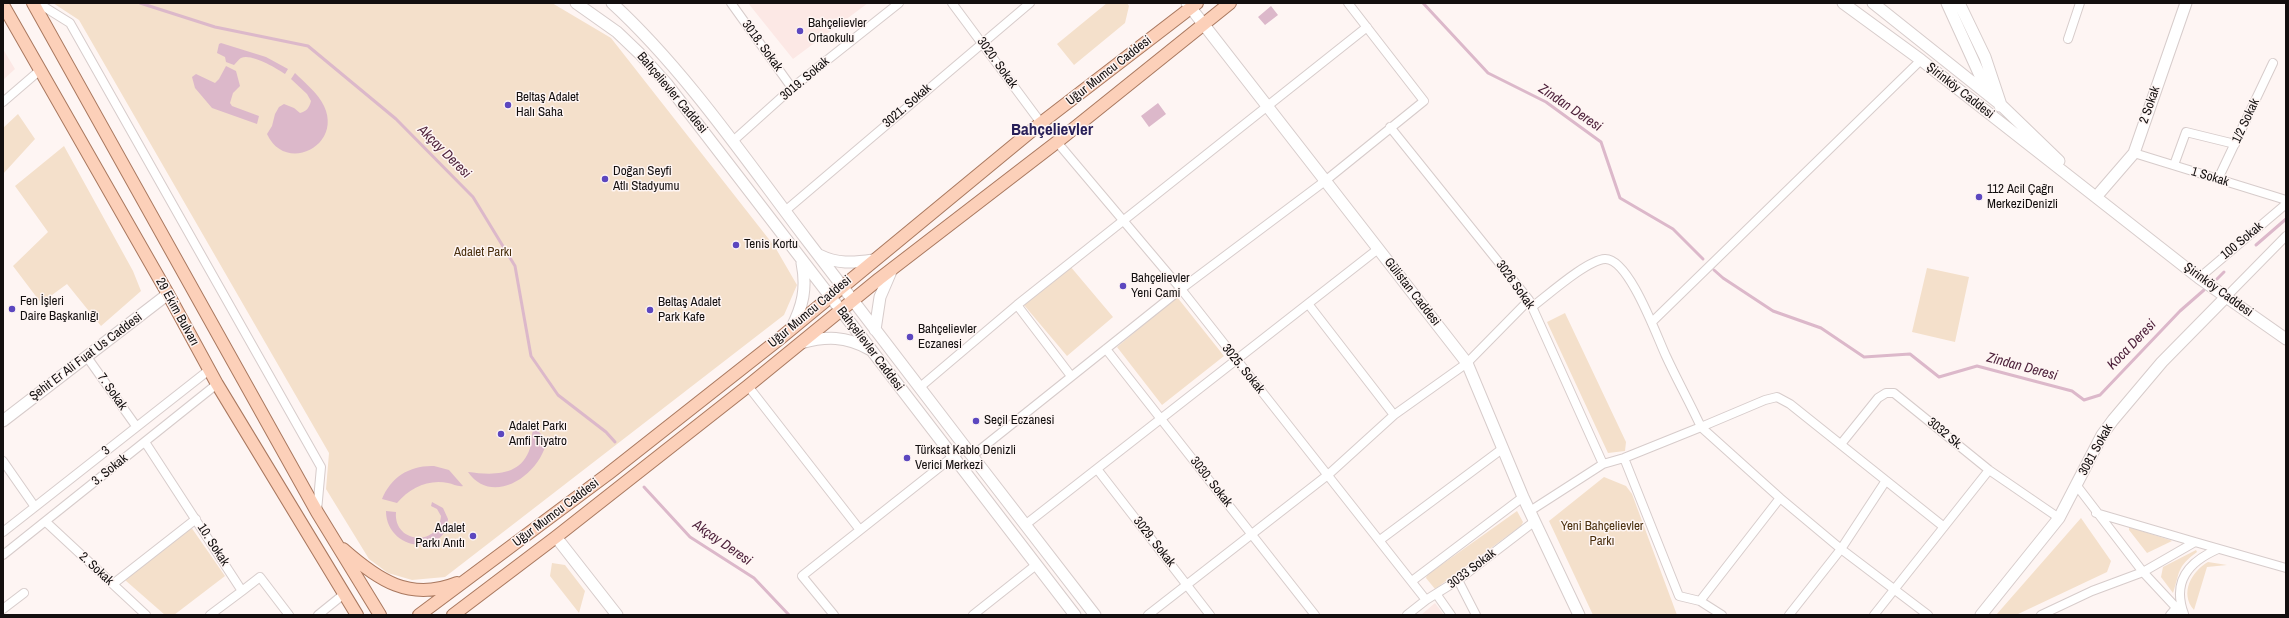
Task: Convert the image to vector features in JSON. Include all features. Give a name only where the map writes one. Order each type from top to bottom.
[{"type":"main road","name":"29 Ekim Bulvarı","points":[[33,3],[317,512],[380,615]]},
{"type":"main road","name":"Uğur Mumcu Caddesi","points":[[453,615],[556,537],[748,386],[892,269],[1057,142],[1230,3]]},
{"type":"main road","name":"Uğur Mumcu Caddesi","points":[[419,615],[471,578],[608,474],[790,331],[873,260],[1041,123],[1191,4]]},
{"type":"main road","name":"29 Ekim Bulvarı","points":[[3,5],[168,294],[217,384],[357,615]]},
{"type":"main road","points":[[334,541],[372,573],[405,588],[437,590],[471,578]]},
{"type":"main road","points":[[344,594],[346,615]]},
{"type":"street","points":[[38,3],[70,23],[96,72],[321,466],[317,512]]},
{"type":"street","name":"Bahçelievler Caddesi","points":[[576,3],[617,32],[640,54],[667,84],[1075,615]]},
{"type":"street","name":"Bahçelievler Caddesi","points":[[612,3],[657,49],[733,141],[818,255],[854,300],[918,388],[1095,615]]},
{"type":"street","name":"3018. Sokak","points":[[731,3],[792,88]]},
{"type":"street","name":"3019. Sokak","points":[[733,141],[792,88],[899,3]]},
{"type":"street","name":"3020. Sokak","points":[[952,3],[1041,123]]},
{"type":"street","name":"3021. Sokak","points":[[785,211],[982,42],[1030,3]]},
{"type":"street","points":[[972,456],[1181,289],[1325,181],[1424,101],[1348,3]]},
{"type":"street","name":"Şirinköy Caddesi","points":[[1843,3],[1921,60],[2076,180],[2199,278],[2286,339]]},
{"type":"street","name":"Şirinköy Caddesi","points":[[1873,3],[2002,105],[2046,147],[2076,180]]},
{"type":"street","points":[[1947,3],[1989,96],[1982,108]]},
{"type":"street","points":[[1959,3],[1985,57],[2002,105],[1993,117]]},
{"type":"street","points":[[2068,39],[2080,3]]},
{"type":"street","name":"2 Sokak","points":[[2096,196],[2134,153],[2186,3]]},
{"type":"street","name":"Gülistan Caddesi","points":[[1191,4],[1204,24],[1269,106],[1466,363],[1523,497],[1580,615]]},
{"type":"street","points":[[918,388],[1017,305],[1367,27]]},
{"type":"street","points":[[1653,320],[1921,60]]},
{"type":"street","name":"1/2 Sokak","points":[[2218,179],[2273,63]]},
{"type":"street","points":[[3,102],[39,70]]},
{"type":"street","name":"3026 Sokak","points":[[1390,128],[1531,303],[1602,464]]},
{"type":"street","points":[[2174,165],[2186,132],[2235,144]]},
{"type":"street","name":"3025. Sokak","points":[[1057,142],[1181,289],[1237,362],[1329,474],[1426,600]]},
{"type":"street","name":"1 Sokak","points":[[2134,153],[2286,200]]},
{"type":"street","name":"100 Sokak","points":[[2199,278],[2286,204]]},
{"type":"street","name":"100 Sokak","points":[[2226,297],[2286,236]]},
{"type":"street","points":[[1025,525],[1237,362],[1378,249]]},
{"type":"street","points":[[818,255],[838,262],[873,260]]},
{"type":"street","points":[[790,331],[801,306],[805,291],[801,259]]},
{"type":"street","points":[[1148,615],[1250,533],[1329,474],[1394,415],[1466,363],[1531,303],[1591,262],[1607,259],[1617,264],[1627,276],[1653,320],[1666,355],[1701,427],[1780,498],[1841,548],[1928,615]]},
{"type":"street","points":[[875,330],[880,296],[892,269]]},
{"type":"street","name":"Şehit Er Ali Fuat Us Caddesi","points":[[3,420],[168,294]]},
{"type":"street","name":"3081 Sokak","points":[[1981,615],[2059,518],[2077,486],[2102,435],[2113,420],[2162,362],[2226,297]]},
{"type":"street","points":[[1017,305],[1072,376]]},
{"type":"street","points":[[1309,305],[1394,415]]},
{"type":"street","points":[[800,343],[823,338],[839,338],[850,340],[872,350]]},
{"type":"street","name":"3030. Sokak","points":[[1106,349],[1315,615]]},
{"type":"street","name":"7. Sokak","points":[[87,357],[136,426]]},
{"type":"street","name":"3","points":[[3,532],[209,370]]},
{"type":"street","name":"3. Sokak","points":[[3,555],[217,384]]},
{"type":"street","points":[[748,386],[860,530]]},
{"type":"street","name":"3032 Sk.","points":[[1841,444],[1878,398],[1886,392],[1894,393],[1989,470],[2059,518]]},
{"type":"street","name":"3033 Sokak","points":[[1407,615],[1426,600],[1437,595],[1458,580],[1533,516],[1602,464],[1624,458],[1701,427],[1720,421],[1765,400],[1777,397],[1790,404],[1841,444]]},
{"type":"street","name":"10. Sokak","points":[[145,442],[242,591]]},
{"type":"street","points":[[1841,444],[1885,482],[1944,528]]},
{"type":"street","points":[[834,615],[802,576],[965,447]]},
{"type":"street","points":[[1380,540],[1502,449]]},
{"type":"street","points":[[1624,458],[1679,596],[1700,601],[1722,615]]},
{"type":"street","points":[[3,462],[35,507]]},
{"type":"street","name":"3029. Sokak","points":[[1097,470],[1210,615]]},
{"type":"street","points":[[1874,615],[1896,590],[1989,470]]},
{"type":"street","points":[[1789,615],[1841,548],[1885,482]]},
{"type":"street","points":[[2077,486],[2096,513],[2143,572],[2184,615]]},
{"type":"street","name":"3033 Sokak","points":[[1412,581],[1523,497]]},
{"type":"street","points":[[1700,601],[1780,498]]},
{"type":"street","points":[[2096,513],[2286,568]]},
{"type":"street","points":[[113,584],[196,519]]},
{"type":"street","name":"2. Sokak","points":[[46,522],[146,615]]},
{"type":"street","points":[[556,537],[617,615]]},
{"type":"street","points":[[2041,615],[2092,591],[2143,572],[2195,542]]},
{"type":"street","points":[[2184,615],[2179,595],[2183,578],[2203,555],[2218,549]]},
{"type":"street","points":[[973,615],[1036,565]]},
{"type":"street","points":[[210,615],[260,577],[289,615]]},
{"type":"street","points":[[1458,580],[1476,615]]},
{"type":"street","points":[[3,609],[24,593]]},
{"type":"street","points":[[318,615],[344,594]]},
{"type":"street","points":[[1437,595],[1451,615]]},
{"type":"street","points":[[2170,615],[2176,608]]},
{"type":"shaded area","name":"Bahçelievler Ortaokulu","points":[[748,3],[868,3],[793,59]]},
{"type":"shaded area","points":[[1271,6],[1278,15],[1265,25],[1258,17]]},
{"type":"shaded area","points":[[221,43],[266,57],[288,69],[285,74],[257,59],[245,57],[238,60],[234,65],[226,62],[225,57],[217,53],[219,44]]},
{"type":"shaded area","points":[[3,49],[15,69],[3,80]]},
{"type":"shaded area","points":[[226,66],[236,71],[240,86],[233,93],[230,103],[232,106],[259,116],[257,124],[212,108],[195,88],[192,77],[196,74],[215,83]]},
{"type":"shaded area","points":[[295,73],[318,97],[324,106],[328,120],[326,133],[319,143],[309,150],[298,153],[286,152],[275,146],[267,134],[272,126],[275,114],[279,107],[284,104],[294,108],[300,113],[306,110],[309,106],[311,101],[307,94],[291,79]]},
{"type":"shaded area","points":[[1158,103],[1166,114],[1149,127],[1141,116]]},
{"type":"shaded area","points":[[535,428],[547,440],[543,453],[535,465],[514,483],[502,487],[489,487],[478,482],[468,472],[487,474],[505,472],[513,469],[526,457],[531,445],[533,430]]},
{"type":"shaded area","points":[[425,466],[434,466],[449,470],[463,486],[433,482],[414,489],[397,503],[382,499],[391,484],[402,474],[409,470]]},
{"type":"shaded area","points":[[432,502],[443,508],[448,519],[445,531],[437,540],[428,544],[416,545],[395,535],[389,524],[386,511],[396,512],[397,522],[401,530],[408,535],[416,538],[425,537],[432,533],[438,526],[441,516],[437,509],[431,506]]},
{"type":"shaded area","points":[[1435,603],[1444,615],[1421,615]]},
{"type":"green space","name":"Adalet Parkı","points":[[53,3],[552,3],[611,38],[775,247],[797,285],[784,315],[445,577],[412,580],[388,573],[369,559],[326,489],[329,453],[79,20]]},
{"type":"green space","points":[[1107,3],[1127,3],[1129,6],[1125,23],[1074,65],[1057,44]]},
{"type":"green space","points":[[18,114],[35,139],[3,174],[3,128]]},
{"type":"green space","points":[[64,146],[133,271],[141,291],[101,326],[67,284],[41,303],[13,266],[48,232],[15,186]]},
{"type":"green space","points":[[1070,266],[1113,317],[1067,356],[1024,305]]},
{"type":"green space","points":[[1927,268],[1969,277],[1955,342],[1912,332]]},
{"type":"green space","points":[[1177,297],[1224,356],[1162,405],[1117,347]]},
{"type":"green space","points":[[1565,313],[1626,442],[1625,451],[1608,453],[1547,322]]},
{"type":"green space","name":"Yeni Bahçelievler Parkı","points":[[1604,477],[1626,486],[1632,494],[1677,615],[1593,615],[1549,521]]},
{"type":"green space","points":[[1517,511],[1523,522],[1521,526],[1435,589],[1426,578],[1427,575]]},
{"type":"green space","points":[[2081,518],[2111,561],[2107,572],[2016,615],[1996,615]]},
{"type":"green space","points":[[191,527],[225,576],[174,615],[165,615],[125,580]]},
{"type":"green space","points":[[2129,527],[2172,541],[2147,553],[2129,530]]},
{"type":"green space","points":[[2196,550],[2197,552],[2182,566],[2173,593],[2161,577],[2163,567]]},
{"type":"green space","points":[[2208,562],[2227,565],[2207,567],[2194,610],[2188,597],[2189,583],[2197,571]]},
{"type":"green space","points":[[552,563],[565,565],[585,591],[579,613],[550,576]]},
{"type":"waterway","name":"Akçay Deresi","points":[[140,3],[215,27],[308,46],[396,119],[473,197],[515,266],[531,356],[558,395],[606,432],[615,442]]},
{"type":"waterway","name":"Zindan Deresi","points":[[1423,3],[1488,73],[1546,102],[1601,142],[1620,198],[1673,229],[1703,259]]},
{"type":"waterway","name":"Koca Deresi","points":[[2256,245],[2286,219]]},
{"type":"waterway","name":"Zindan Deresi","points":[[1714,270],[1723,278],[1773,311],[1821,328],[1864,357],[1910,354],[1939,377],[1977,366],[2072,391],[2084,400],[2100,395],[2180,311],[2204,290]]},
{"type":"waterway","name":"Koca Deresi","points":[[2217,279],[2224,272]]},
{"type":"waterway","name":"Akçay Deresi","points":[[644,487],[690,537],[754,578],[789,615]]},
{"type":"place","name":"Bahçelievler Ortaokulu","points":[[800,31]]},
{"type":"place","name":"Beltaş Adalet Halı Saha","points":[[508,105]]},
{"type":"place","name":"Doğan Seyfi Atlı Stadyumu","points":[[605,179]]},
{"type":"place","name":"112 Acil Çağrı MerkeziDenizli","points":[[1979,197]]},
{"type":"place","name":"Tenis Kortu","points":[[736,245]]},
{"type":"place","name":"Bahçelievler Yeni Cami","points":[[1123,286]]},
{"type":"place","name":"Fen İşleri Daire Başkanlığı","points":[[12,309]]},
{"type":"place","name":"Beltaş Adalet Park Kafe","points":[[650,310]]},
{"type":"place","name":"Bahçelievler Eczanesi","points":[[910,337]]},
{"type":"place","name":"Seçil Eczanesi","points":[[976,421]]},
{"type":"place","name":"Adalet Parkı Amfi Tiyatro","points":[[501,434]]},
{"type":"place","name":"Türksat Kablo Denizli Verici Merkezi","points":[[907,458]]},
{"type":"place","name":"Adalet Parkı Anıtı","points":[[473,536]]},
{"type":"district","name":"Bahçelievler","points":[[1052,130]]}]
